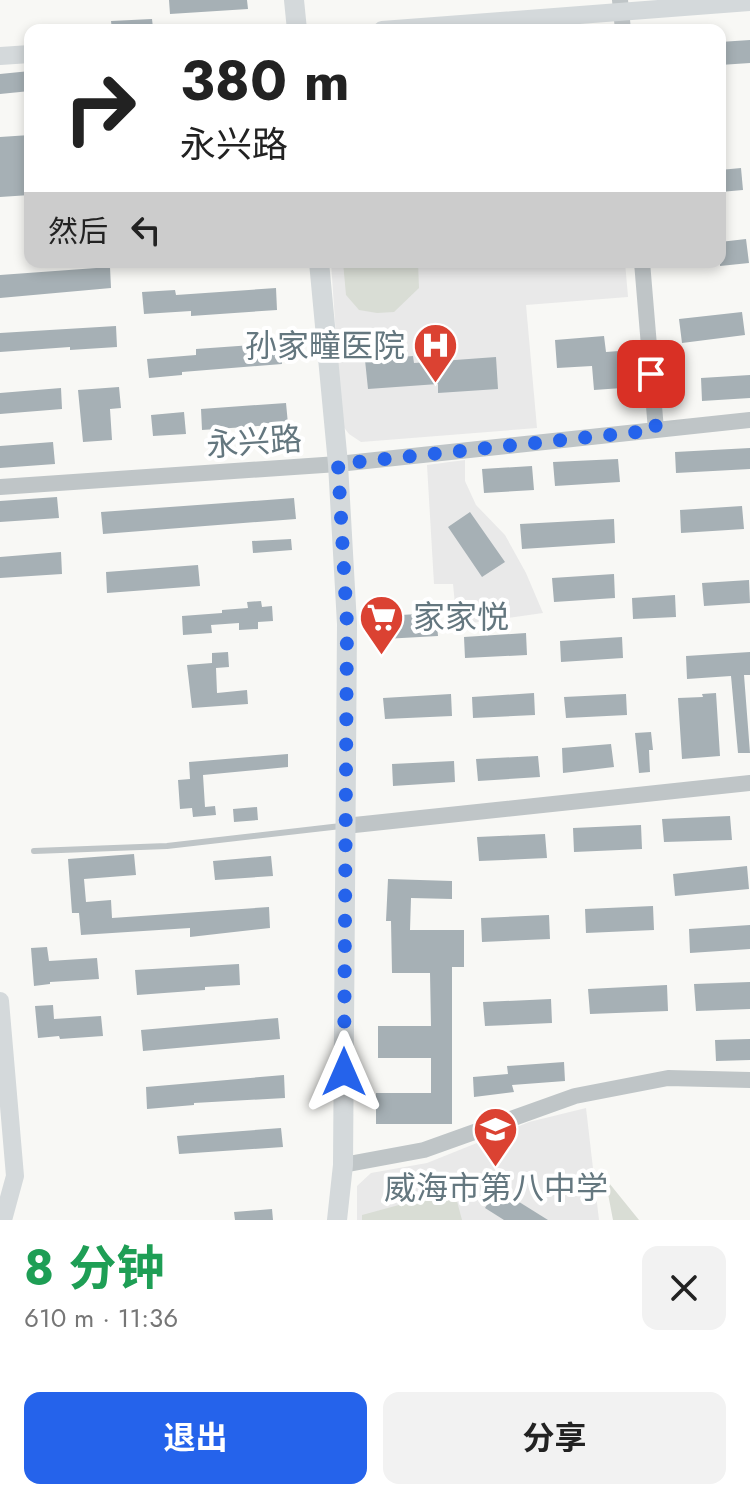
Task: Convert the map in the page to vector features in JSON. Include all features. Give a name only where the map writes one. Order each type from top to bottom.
[{"type":"main road","points":[[294,0],[296,24]]},
{"type":"main road","points":[[472,24],[750,2]]},
{"type":"main road","points":[[0,56],[24,54]]},
{"type":"main road","points":[[320,268],[338,464],[347,624],[343,1165],[337,1220]]},
{"type":"main road","points":[[0,1001],[15,1176],[3,1220]]},
{"type":"street","points":[[642,268],[656,430]]},
{"type":"street","name":"永兴路","points":[[0,487],[338,464],[750,420]]},
{"type":"street","points":[[345,826],[750,783]]},
{"type":"street","points":[[343,1165],[424,1150],[575,1096],[668,1078],[750,1080]]},
{"type":"lane","points":[[34,851],[167,846],[345,826]]},
{"type":"shaded area","points":[[331,268],[626,268],[628,297],[526,305],[537,428],[361,442],[342,425]]},
{"type":"shaded area","points":[[344,268],[418,268],[419,288],[394,312],[359,310],[346,295]]},
{"type":"shaded area","points":[[465,460],[465,481],[476,505],[505,535],[543,613],[457,625],[453,584],[434,584],[427,465]]},
{"type":"shaded area","name":"威海市第八中学","points":[[586,1108],[599,1220],[357,1220],[357,1186],[371,1173],[427,1163],[529,1122]]},
{"type":"shaded area","points":[[605,1178],[639,1220],[613,1220]]},
{"type":"shaded area","points":[[454,1190],[462,1220],[362,1220],[362,1215]]},
{"type":"building","points":[[169,0],[247,0],[248,9],[170,14]]},
{"type":"building","points":[[152,19],[153,24],[111,24],[111,21]]},
{"type":"building","points":[[750,40],[750,63],[726,65],[726,42]]},
{"type":"building","points":[[24,72],[24,92],[0,94],[0,74]]},
{"type":"building","points":[[24,135],[24,195],[0,197],[0,137]]},
{"type":"building","points":[[741,168],[743,190],[726,191],[726,169]]},
{"type":"building","points":[[746,239],[749,263],[726,265],[726,241]]},
{"type":"building","points":[[110,268],[111,288],[0,298],[0,275]]},
{"type":"building","points":[[276,288],[277,310],[191,316],[191,311],[144,314],[142,292],[175,290],[176,295]]},
{"type":"building","points":[[742,312],[745,335],[682,343],[679,319]]},
{"type":"building","points":[[116,326],[117,347],[0,352],[0,333]]},
{"type":"building","points":[[604,336],[606,352],[619,351],[622,388],[594,390],[592,366],[557,368],[555,340]]},
{"type":"building","points":[[280,343],[282,364],[182,372],[182,375],[149,378],[147,359],[196,355],[196,349]]},
{"type":"building","points":[[413,356],[414,363],[496,357],[498,389],[438,393],[438,384],[368,389],[365,360]]},
{"type":"building","points":[[750,375],[750,398],[702,401],[701,378]]},
{"type":"building","points":[[119,387],[121,408],[110,409],[112,440],[83,442],[78,390]]},
{"type":"building","points":[[61,388],[62,409],[0,414],[0,393]]},
{"type":"building","points":[[286,403],[288,424],[202,430],[201,409]]},
{"type":"building","points":[[184,412],[186,434],[153,436],[151,415]]},
{"type":"building","points":[[53,442],[55,464],[0,468],[0,446]]},
{"type":"building","points":[[750,448],[750,469],[676,473],[675,452]]},
{"type":"building","points":[[618,459],[620,482],[555,486],[553,462]]},
{"type":"building","points":[[532,466],[534,490],[484,493],[482,469]]},
{"type":"building","points":[[57,497],[59,518],[0,522],[0,501]]},
{"type":"building","points":[[294,498],[296,519],[103,534],[101,512]]},
{"type":"building","points":[[742,506],[744,529],[681,533],[680,510]]},
{"type":"building","points":[[470,512],[505,562],[482,577],[448,527]]},
{"type":"building","points":[[614,519],[615,543],[522,549],[520,524]]},
{"type":"building","points":[[291,539],[292,550],[253,553],[252,541]]},
{"type":"building","points":[[61,552],[62,574],[0,578],[0,557]]},
{"type":"building","points":[[198,565],[200,586],[107,593],[106,572]]},
{"type":"building","points":[[614,574],[615,598],[554,602],[552,578]]},
{"type":"building","points":[[749,580],[750,603],[704,606],[702,583]]},
{"type":"building","points":[[675,595],[676,617],[633,619],[632,598]]},
{"type":"building","points":[[261,601],[262,607],[272,606],[273,621],[258,622],[258,629],[239,630],[239,623],[211,625],[212,633],[183,635],[182,616],[222,613],[222,610],[248,608],[247,602]]},
{"type":"building","points":[[436,613],[438,636],[384,639],[383,616]]},
{"type":"building","points":[[526,633],[527,655],[465,658],[464,637]]},
{"type":"building","points":[[622,637],[623,658],[561,662],[560,641]]},
{"type":"building","points":[[228,652],[229,667],[216,668],[217,693],[247,690],[248,704],[192,708],[187,665],[212,663],[212,653]]},
{"type":"building","points":[[750,652],[750,675],[744,675],[750,753],[738,753],[731,676],[687,679],[686,656]]},
{"type":"building","points":[[534,693],[535,715],[473,718],[472,697]]},
{"type":"building","points":[[716,693],[720,756],[682,759],[678,698]]},
{"type":"building","points":[[451,694],[452,716],[385,719],[383,698]]},
{"type":"building","points":[[626,694],[627,715],[566,718],[564,697]]},
{"type":"building","points":[[651,732],[653,750],[649,750],[650,772],[639,773],[635,733]]},
{"type":"building","points":[[611,744],[614,767],[563,773],[562,748]]},
{"type":"building","points":[[288,754],[288,767],[203,775],[205,807],[215,806],[216,815],[193,817],[192,808],[180,809],[178,780],[190,779],[189,762]]},
{"type":"building","points":[[538,756],[540,777],[478,781],[476,759]]},
{"type":"building","points":[[454,761],[455,782],[393,786],[392,764]]},
{"type":"building","points":[[257,807],[258,820],[234,822],[233,809]]},
{"type":"building","points":[[730,816],[732,840],[664,842],[662,819]]},
{"type":"building","points":[[641,825],[642,849],[574,852],[573,828]]},
{"type":"building","points":[[545,834],[547,858],[479,861],[477,837]]},
{"type":"building","points":[[134,854],[136,875],[84,879],[86,902],[111,900],[112,918],[269,907],[270,928],[190,937],[190,928],[81,935],[79,913],[72,913],[68,859]]},
{"type":"building","points":[[271,856],[273,876],[215,880],[213,861]]},
{"type":"building","points":[[747,866],[749,889],[675,896],[673,874]]},
{"type":"building","points":[[388,879],[452,881],[452,899],[411,898],[410,930],[464,930],[464,967],[452,967],[452,1124],[376,1124],[376,1093],[431,1093],[431,1058],[378,1058],[378,1026],[431,1026],[430,973],[392,973],[391,921],[386,921]]},
{"type":"building","points":[[653,906],[654,930],[586,933],[585,909]]},
{"type":"building","points":[[549,915],[550,939],[482,942],[481,918]]},
{"type":"building","points":[[750,925],[750,949],[690,953],[689,929]]},
{"type":"building","points":[[47,947],[49,961],[97,958],[99,979],[34,986],[31,948]]},
{"type":"building","points":[[239,964],[240,985],[137,995],[135,970]]},
{"type":"building","points":[[750,982],[750,1009],[696,1011],[694,984]]},
{"type":"building","points":[[667,985],[668,1011],[590,1014],[588,989]]},
{"type":"building","points":[[551,999],[552,1023],[485,1026],[483,1002]]},
{"type":"building","points":[[53,1005],[54,1019],[101,1016],[103,1036],[38,1038],[35,1006]]},
{"type":"building","points":[[278,1018],[280,1039],[143,1051],[141,1030]]},
{"type":"building","points":[[750,1039],[750,1060],[716,1061],[715,1040]]},
{"type":"building","points":[[564,1062],[565,1081],[512,1085],[514,1092],[474,1097],[473,1077],[508,1074],[507,1066]]},
{"type":"building","points":[[284,1075],[285,1098],[147,1109],[146,1087]]},
{"type":"building","points":[[281,1128],[283,1147],[179,1154],[177,1136]]},
{"type":"building","points":[[497,1188],[548,1220],[504,1220],[485,1208]]},
{"type":"building","points":[[272,1209],[273,1220],[235,1220],[234,1212]]},
{"type":"place","name":"孙家疃医院","points":[[436,385]]},
{"type":"place","name":"家家悦","points":[[382,656]]},
{"type":"place","name":"威海市第八中学","points":[[496,1168]]},
{"type":"route","points":[[344,1072],[347,624],[338,464],[656,430],[651,374]]}]
